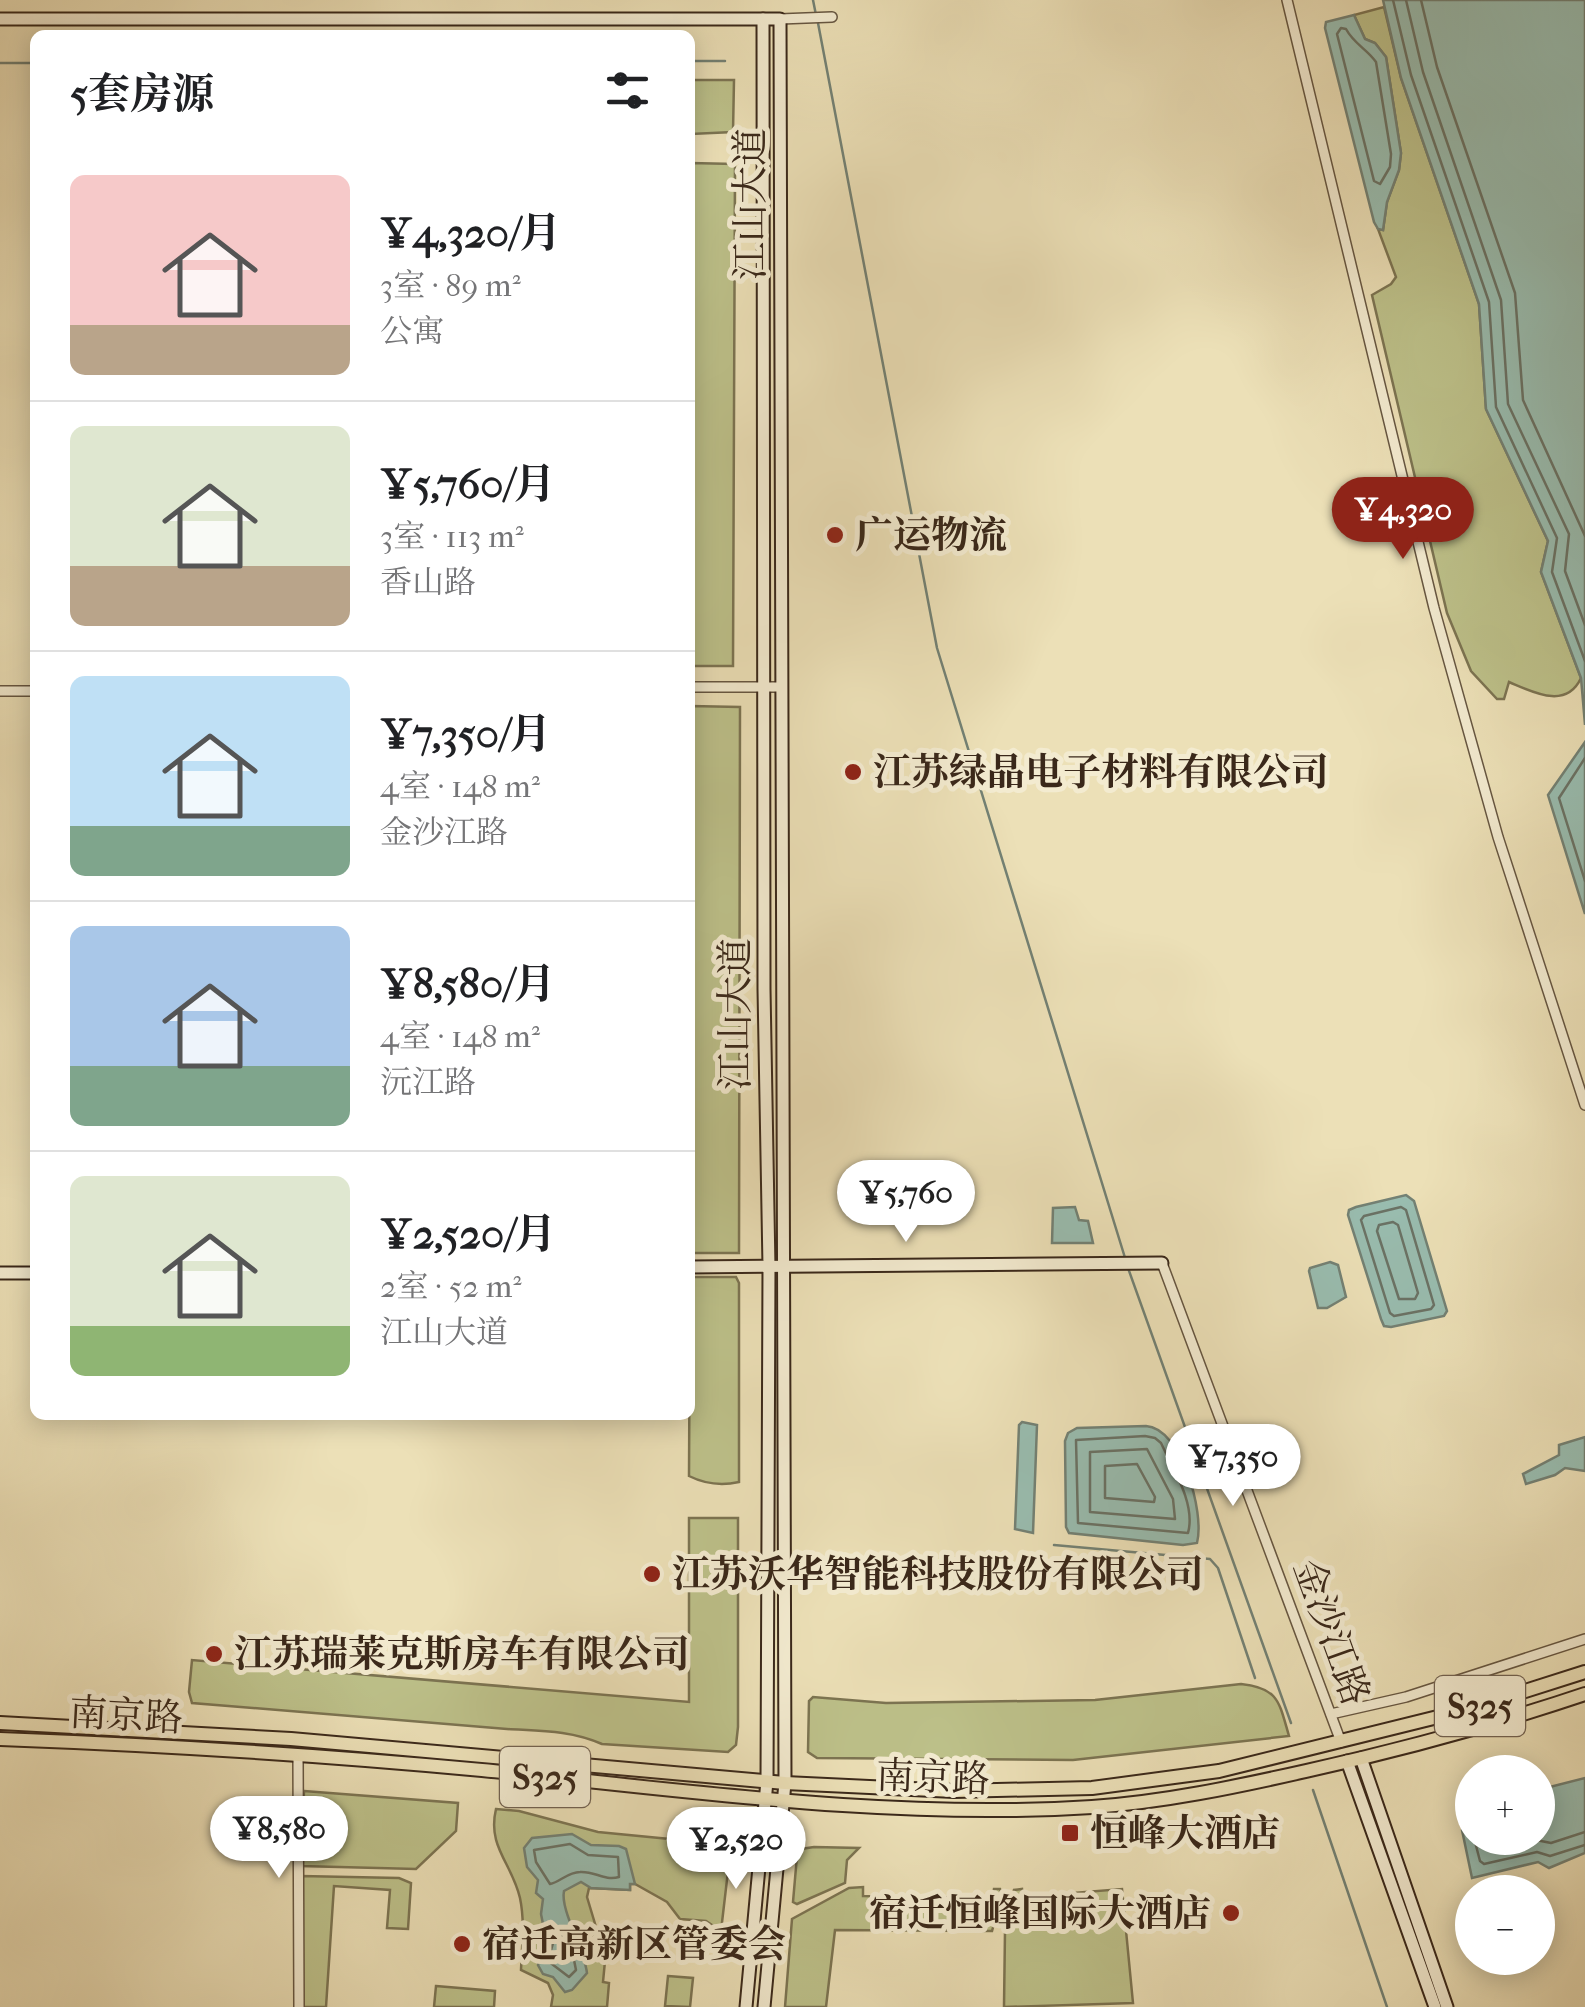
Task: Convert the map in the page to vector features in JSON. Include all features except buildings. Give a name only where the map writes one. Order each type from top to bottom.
[{"type":"main road","name":"南京路","points":[[0,1723],[292,1739],[784,1783],[954,1791],[1092,1788],[1219,1771],[1525,1693],[1585,1672]]},
{"type":"main road","name":"南京路","points":[[0,1739],[298,1755],[766,1800],[953,1810],[1090,1807],[1224,1790],[1469,1730],[1585,1694]]},
{"type":"street","points":[[1287,0],[1434,608],[1498,838],[1585,1105]]},
{"type":"street","points":[[0,19],[832,16]]},
{"type":"street","name":"江山大道","points":[[763,19],[785,1266],[784,1801],[764,2007]]},
{"type":"street","name":"江山大道","points":[[746,2007],[767,1781],[764,989],[773,687],[780,19]]},
{"type":"street","points":[[695,687],[773,687]]},
{"type":"street","points":[[0,691],[30,691]]},
{"type":"street","points":[[695,1268],[1162,1263]]},
{"type":"street","name":"金沙江路","points":[[1162,1263],[1340,1742]]},
{"type":"street","points":[[0,1273],[30,1273]]},
{"type":"street","points":[[1331,1714],[1406,1697],[1585,1639]]},
{"type":"street","points":[[298,1755],[299,2007]]},
{"type":"street","points":[[1354,1760],[1435,2007]]},
{"type":"street","points":[[1354,1760],[1448,2007]]},
{"type":"green space","points":[[1384,7],[1401,78],[1479,304],[1486,409],[1548,541],[1541,572],[1581,678],[1567,694],[1538,694],[1509,682],[1504,699],[1497,699],[1471,671],[1447,613],[1372,295],[1396,277],[1378,229],[1383,230],[1401,153],[1386,57],[1375,43],[1365,39],[1354,15]]},
{"type":"green space","points":[[695,80],[734,80],[733,132],[695,134]]},
{"type":"green space","points":[[695,163],[735,164],[733,666],[695,666]]},
{"type":"green space","points":[[695,706],[740,707],[739,1253],[695,1253]]},
{"type":"green space","points":[[695,1277],[736,1277],[739,1482],[713,1484],[689,1476],[689,1420],[695,1420]]},
{"type":"green space","points":[[689,1518],[738,1518],[738,1727],[736,1745],[728,1752],[602,1744],[555,1732],[192,1703],[192,1660],[689,1702]]},
{"type":"green space","points":[[1241,1684],[1263,1689],[1276,1699],[1289,1736],[1073,1760],[817,1758],[808,1752],[809,1701],[813,1697],[886,1703],[1095,1700]]},
{"type":"green space","points":[[304,1791],[458,1803],[456,1831],[416,1869],[301,1866]]},
{"type":"green space","points":[[496,1809],[519,1811],[598,1832],[721,1844],[730,1854],[721,1931],[706,1921],[680,1919],[667,1902],[635,1884],[630,1884],[630,1890],[589,1888],[587,1897],[596,1927],[592,1929],[594,1938],[589,1940],[595,1960],[605,1961],[603,1982],[609,1983],[607,2007],[551,2007],[553,1995],[548,1983],[521,1970],[522,1907],[495,1834]]},
{"type":"green space","points":[[859,1848],[847,1860],[845,1883],[797,1904],[793,1902],[797,1856],[801,1849]]},
{"type":"green space","points":[[301,1876],[399,1878],[411,1883],[408,1929],[387,1928],[390,1890],[334,1886],[326,2007],[301,2007]]},
{"type":"green space","points":[[863,1887],[863,1896],[993,1898],[994,1889],[1000,1889],[1002,1895],[992,1931],[835,1930],[826,2007],[785,2007],[792,1919],[849,1888]]},
{"type":"green space","points":[[1022,1889],[1023,1897],[1122,1889],[1133,2003],[1004,2007],[1005,1931],[1014,1890]]},
{"type":"green space","points":[[668,1976],[693,1978],[690,2007],[665,2006]]},
{"type":"green space","points":[[436,1986],[495,1991],[494,2007],[434,2007]]},
{"type":"water","points":[[1383,0],[1585,0],[1585,725],[1581,678],[1541,572],[1548,541],[1486,409],[1479,304],[1401,78]]},
{"type":"water","points":[[1354,15],[1365,39],[1375,43],[1386,57],[1401,153],[1383,230],[1374,222],[1325,28],[1326,22]]},
{"type":"water","points":[[1585,742],[1585,914],[1548,795]]},
{"type":"water","points":[[1406,1195],[1414,1201],[1447,1311],[1444,1316],[1391,1327],[1384,1326],[1381,1319],[1348,1215],[1356,1207]]},
{"type":"water","points":[[1075,1207],[1079,1220],[1088,1221],[1093,1243],[1052,1243],[1053,1208]]},
{"type":"water","points":[[1330,1262],[1338,1265],[1346,1297],[1327,1308],[1318,1308],[1309,1271]]},
{"type":"water","points":[[1022,1422],[1037,1425],[1033,1533],[1015,1529]]},
{"type":"water","points":[[1146,1426],[1159,1430],[1170,1441],[1188,1474],[1197,1512],[1197,1543],[1183,1545],[1069,1533],[1065,1441],[1068,1433],[1077,1428]]},
{"type":"water","points":[[1585,1437],[1585,1471],[1565,1468],[1526,1484],[1523,1474],[1559,1455],[1559,1445]]},
{"type":"water","points":[[1585,1778],[1585,1853],[1549,1868],[1538,1862],[1471,1875],[1467,1855],[1555,1855],[1555,1786]]},
{"type":"water","points":[[572,1834],[591,1845],[626,1849],[635,1884],[630,1884],[630,1890],[591,1888],[581,1882],[564,1891],[565,1908],[587,1973],[572,1990],[565,1992],[538,1965],[545,1934],[543,1899],[536,1893],[538,1880],[527,1867],[524,1848],[532,1838]]},
{"type":"waterway","points":[[813,0],[816,15]]},
{"type":"waterway","points":[[818,23],[937,648],[1126,1261]]},
{"type":"waterway","points":[[695,61],[725,61]]},
{"type":"waterway","points":[[0,63],[30,63]]},
{"type":"waterway","points":[[1128,1268],[1291,1723]]},
{"type":"waterway","points":[[1054,1545],[1210,1559],[1218,1568],[1255,1678]]},
{"type":"waterway","points":[[1313,1790],[1387,2007]]},
{"type":"place","name":"广运物流","points":[[835,535]]},
{"type":"place","name":"江苏绿晶电子材料有限公司","points":[[853,772]]},
{"type":"place","name":"江苏沃华智能科技股份有限公司","points":[[652,1574]]},
{"type":"place","name":"江苏瑞莱克斯房车有限公司","points":[[214,1654]]},
{"type":"place","name":"恒峰大酒店","points":[[1070,1833]]},
{"type":"place","name":"宿迁恒峰国际大酒店","points":[[1231,1913]]},
{"type":"place","name":"宿迁高新区管委会","points":[[462,1944]]}]
